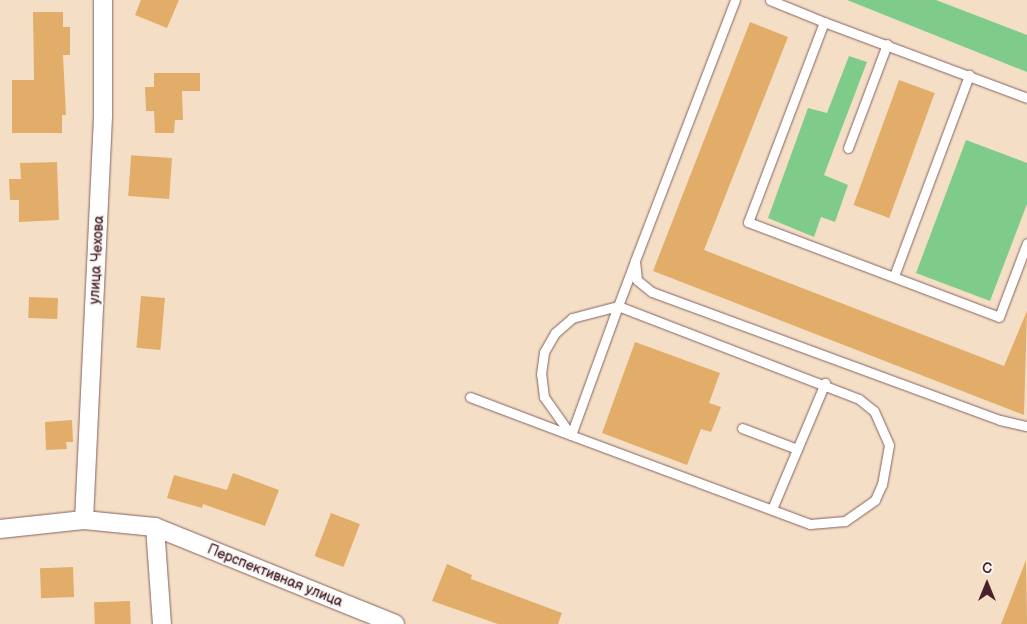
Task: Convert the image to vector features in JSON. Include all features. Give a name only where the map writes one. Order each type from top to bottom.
[{"type":"street","name":"улица Чехова","points":[[84,520],[103,115],[103,0]]},
{"type":"street","name":"Перспективная улица","points":[[0,529],[84,520],[155,527],[395,624]]},
{"type":"street","points":[[155,527],[162,624]]},
{"type":"lane","points":[[571,435],[618,306],[735,0]]},
{"type":"lane","points":[[770,0],[1027,98]]},
{"type":"lane","points":[[824,22],[748,222],[999,316],[1027,243]]},
{"type":"lane","points":[[848,148],[887,44]]},
{"type":"lane","points":[[894,276],[969,76]]},
{"type":"lane","points":[[635,261],[637,280],[652,292],[1000,420],[1027,426]]},
{"type":"lane","points":[[470,397],[571,435],[772,509],[810,524],[845,521],[875,500],[882,484],[889,445],[874,411],[825,383],[618,306],[572,318],[556,333],[544,352],[541,374],[544,397],[571,435]]},
{"type":"lane","points":[[772,509],[825,383]]},
{"type":"lane","points":[[742,428],[797,449]]},
{"type":"green space","points":[[847,0],[936,0],[1027,35],[1027,72]]},
{"type":"green space","points":[[849,56],[867,62],[824,175],[848,185],[835,222],[821,217],[814,237],[768,218],[808,108],[827,113]]},
{"type":"green space","points":[[966,140],[1027,163],[1027,204],[990,301],[916,273]]},
{"type":"building","points":[[141,0],[179,0],[167,28],[135,15]]},
{"type":"building","points":[[33,12],[63,12],[63,27],[70,27],[70,55],[63,55],[66,115],[62,115],[62,133],[12,133],[12,80],[34,80]]},
{"type":"building","points":[[750,22],[788,37],[704,250],[1004,366],[1027,311],[1024,415],[653,271]]},
{"type":"building","points":[[154,73],[200,73],[200,91],[182,91],[183,120],[175,120],[174,133],[155,133],[154,111],[146,111],[145,87],[154,87]]},
{"type":"building","points":[[899,80],[935,93],[889,218],[854,205]]},
{"type":"building","points":[[131,155],[172,158],[169,199],[128,196]]},
{"type":"building","points":[[57,162],[59,220],[19,222],[19,200],[10,200],[9,179],[21,179],[20,163]]},
{"type":"building","points":[[141,296],[165,298],[160,350],[136,348]]},
{"type":"building","points":[[29,297],[58,298],[57,319],[28,318]]},
{"type":"building","points":[[635,342],[720,373],[709,403],[721,407],[711,432],[701,429],[687,465],[602,433]]},
{"type":"building","points":[[72,420],[73,442],[66,442],[67,449],[46,450],[45,422]]},
{"type":"building","points":[[233,473],[279,490],[265,526],[203,504],[202,508],[167,498],[174,475],[227,490]]},
{"type":"building","points":[[331,513],[360,524],[343,567],[315,556]]},
{"type":"building","points":[[1026,560],[1027,624],[1001,624]]},
{"type":"building","points":[[447,564],[472,575],[471,579],[562,613],[558,624],[498,624],[432,601]]},
{"type":"building","points":[[73,567],[74,597],[41,598],[40,568]]},
{"type":"building","points":[[130,601],[131,624],[95,624],[94,602]]}]
